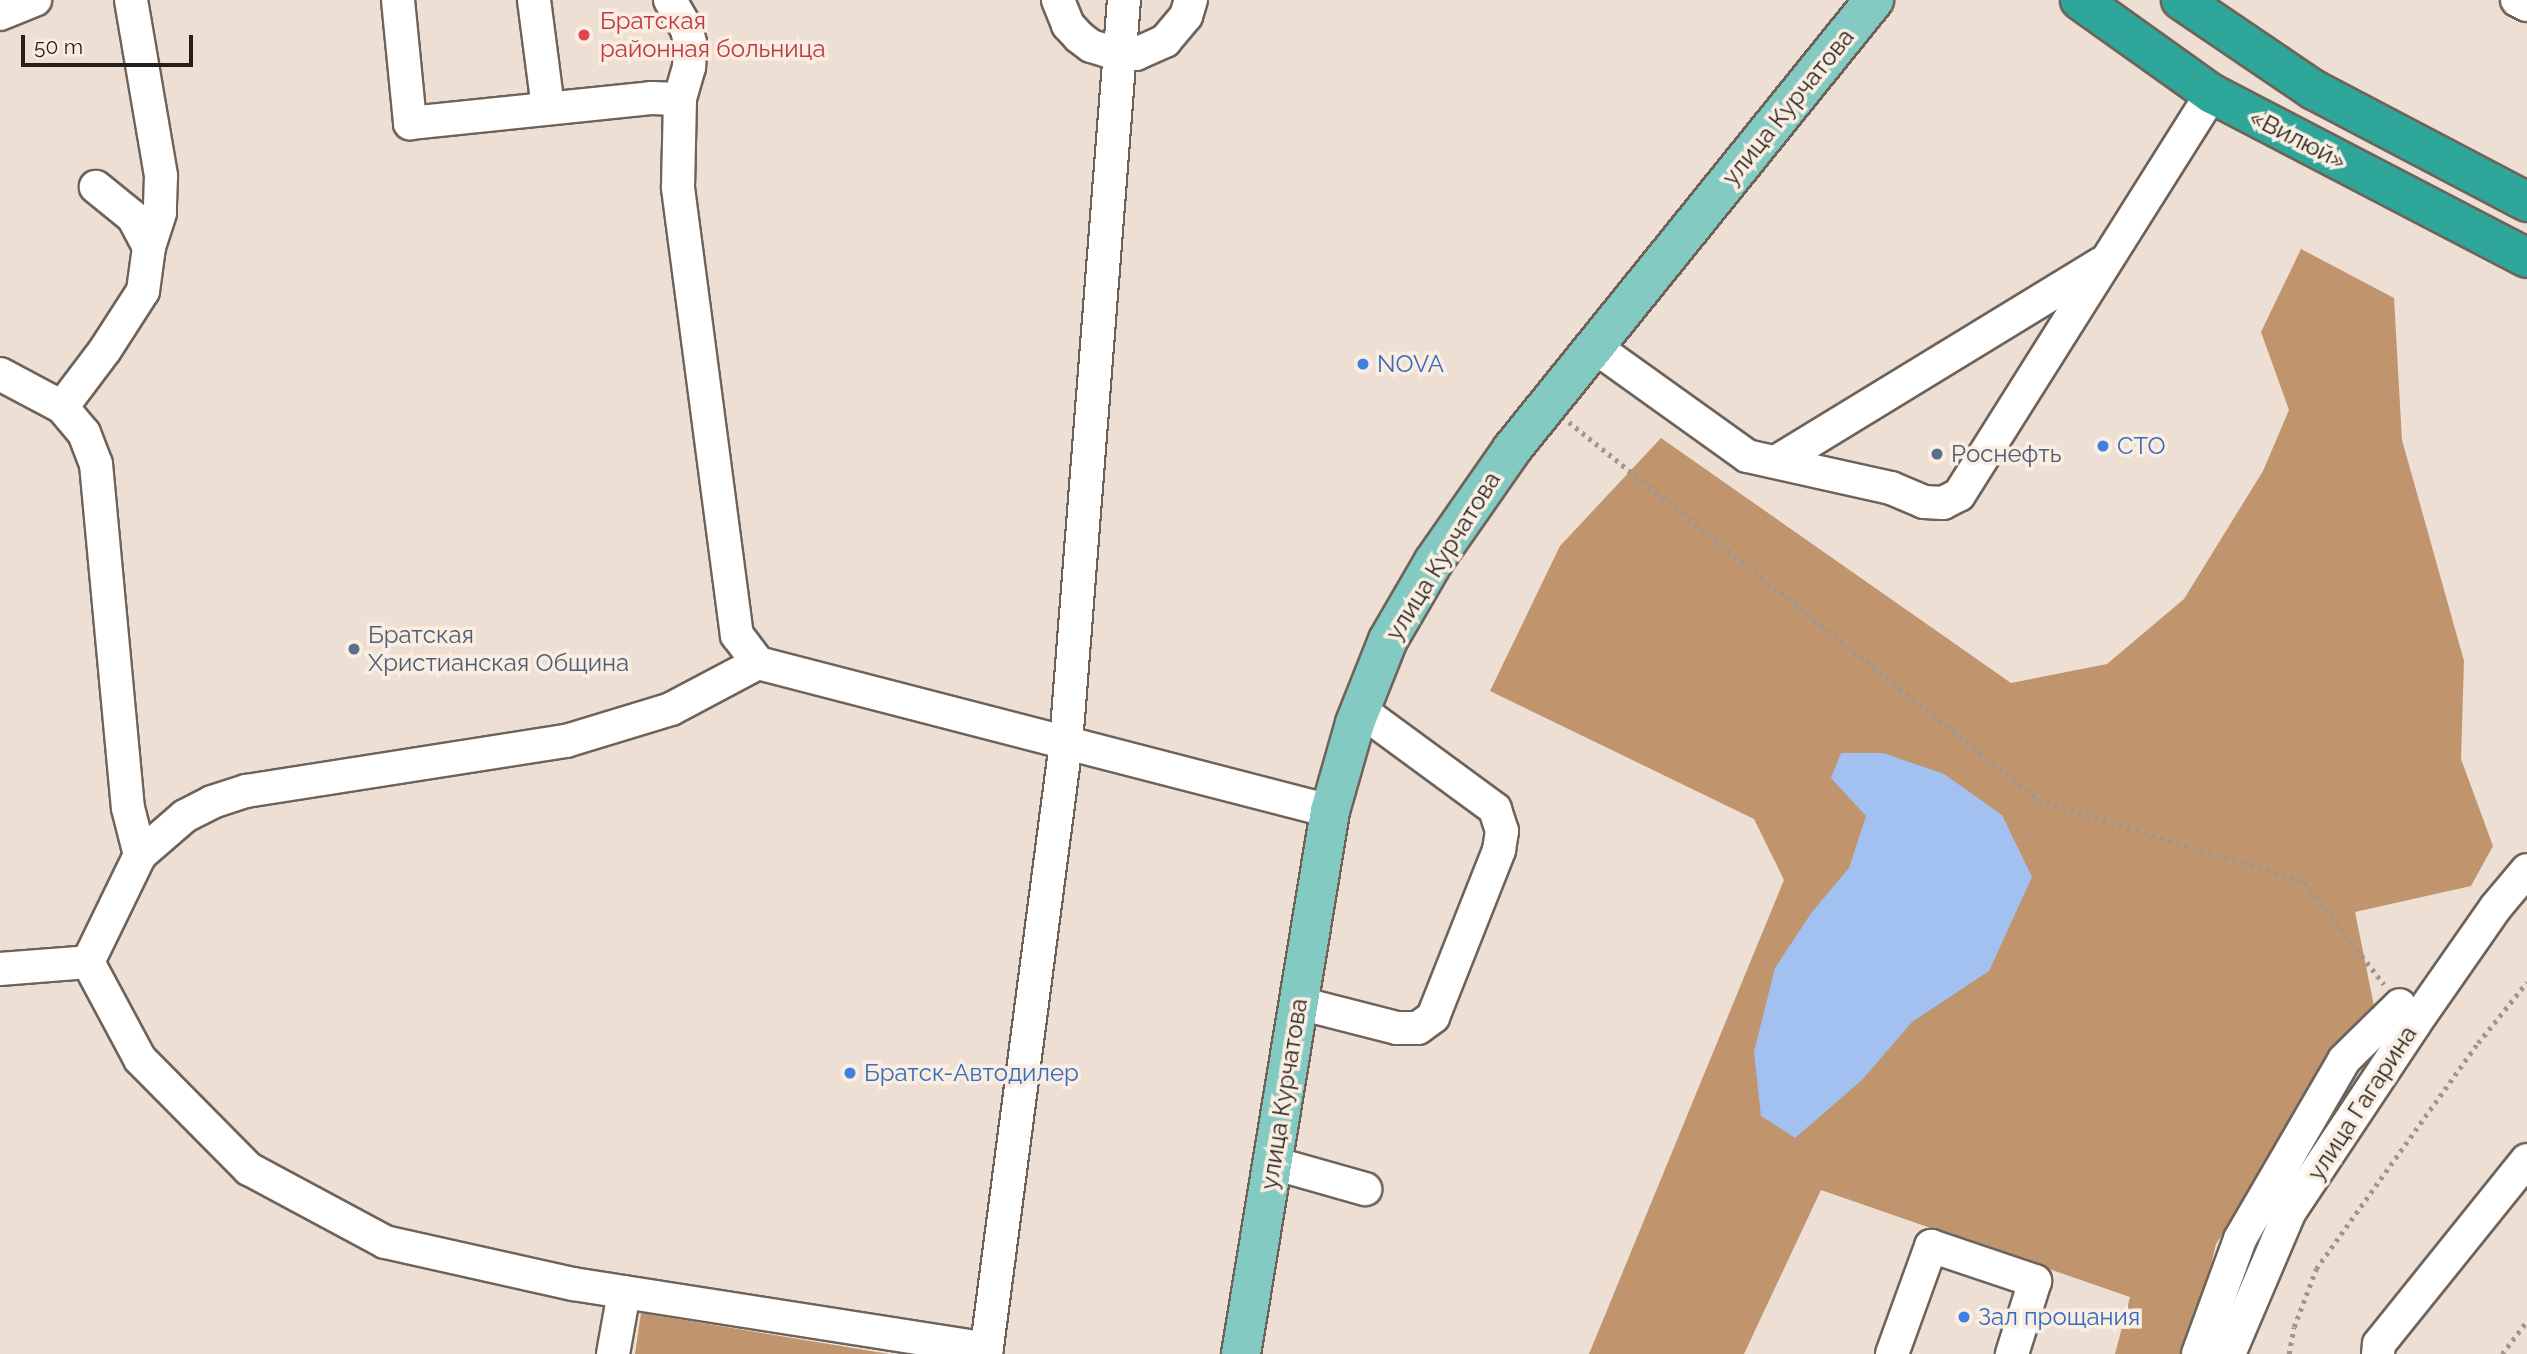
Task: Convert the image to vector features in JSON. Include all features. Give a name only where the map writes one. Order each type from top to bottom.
[{"type":"highway","name":"«Вилюй»","points":[[2080,0],[2212,94],[2527,258]]},
{"type":"highway","name":"«Вилюй»","points":[[2181,0],[2314,90],[2527,202]]},
{"type":"main road","name":"улица Курчатова","points":[[1241,1354],[1330,811],[1360,710],[1388,640],[1434,561],[1547,404],[1874,0]]},
{"type":"street","points":[[0,14],[35,0]]},
{"type":"street","points":[[62,407],[143,291],[149,247],[160,213],[161,176],[131,0]]},
{"type":"street","points":[[398,0],[410,124],[652,98],[680,99]]},
{"type":"street","points":[[534,0],[548,108]]},
{"type":"street","points":[[670,0],[672,8],[687,30],[690,43],[689,67],[680,99],[678,188],[737,635],[758,663],[1330,811]]},
{"type":"street","points":[[1058,0],[1068,25],[1079,37],[1098,49],[1120,55],[1136,54],[1166,41],[1185,16],[1191,0]]},
{"type":"street","points":[[88,962],[140,1059],[249,1169],[385,1242],[624,1292],[986,1352],[1066,743],[1125,0]]},
{"type":"street","points":[[2517,0],[2527,5]]},
{"type":"street","points":[[1595,347],[1747,456],[1891,488],[1924,502],[1942,503],[1959,495],[2212,94]]},
{"type":"street","points":[[96,187],[134,217],[149,247]]},
{"type":"street","points":[[1776,462],[2108,260]]},
{"type":"street","points":[[0,374],[62,407],[84,433],[96,464],[128,808],[140,855]]},
{"type":"street","points":[[88,962],[140,855],[185,816],[212,802],[246,791],[566,741],[671,709],[758,663]]},
{"type":"street","points":[[1299,1003],[1397,1028],[1418,1028],[1433,1017],[1499,850],[1502,831],[1495,809],[1360,710]]},
{"type":"street","name":"улица Гагарина","points":[[2229,1354],[2289,1213],[2422,1012],[2496,906],[2527,870]]},
{"type":"street","points":[[0,969],[88,962]]},
{"type":"street","points":[[2198,1354],[2240,1239],[2343,1060],[2400,1005]]},
{"type":"street","points":[[2378,1354],[2379,1344],[2527,1160]]},
{"type":"street","points":[[1273,1163],[1365,1189]]},
{"type":"street","points":[[1892,1354],[1931,1246],[2035,1281],[2012,1354]]},
{"type":"street","points":[[613,1354],[624,1292]]},
{"type":"path","points":[[1547,404],[2038,800],[2304,882],[2400,1005]]},
{"type":"path","points":[[2289,1354],[2294,1327],[2316,1269],[2478,1043],[2527,982]]},
{"type":"path","points":[[2502,1354],[2527,1321]]},
{"type":"shaded area","points":[[2301,249],[2394,298],[2402,440],[2464,661],[2461,759],[2493,846],[2471,886],[2355,912],[2374,1006],[2216,1244],[2190,1354],[2115,1354],[2130,1297],[1821,1190],[1744,1354],[1589,1354],[1784,880],[1754,819],[1490,691],[1560,546],[1661,438],[2011,683],[2107,664],[2184,599],[2263,471],[2289,410],[2261,332]]},
{"type":"shaded area","points":[[641,1313],[889,1354],[635,1354]]},
{"type":"water","points":[[1841,753],[1883,753],[1944,774],[2002,815],[2032,877],[1989,971],[1912,1022],[1862,1080],[1795,1138],[1761,1116],[1754,1052],[1775,968],[1812,912],[1849,868],[1866,816],[1831,778]]},
{"type":"place","name":"Братская районная больница","points":[[584,35]]},
{"type":"place","name":"NOVA","points":[[1363,364]]},
{"type":"place","name":"СТО","points":[[2103,446]]},
{"type":"place","name":"Роснефть","points":[[1937,454]]},
{"type":"place","name":"Братская Христианская Община","points":[[354,649]]},
{"type":"place","name":"Братск-Автодилер","points":[[850,1073]]},
{"type":"place","name":"Зал прощания","points":[[1964,1317]]}]
